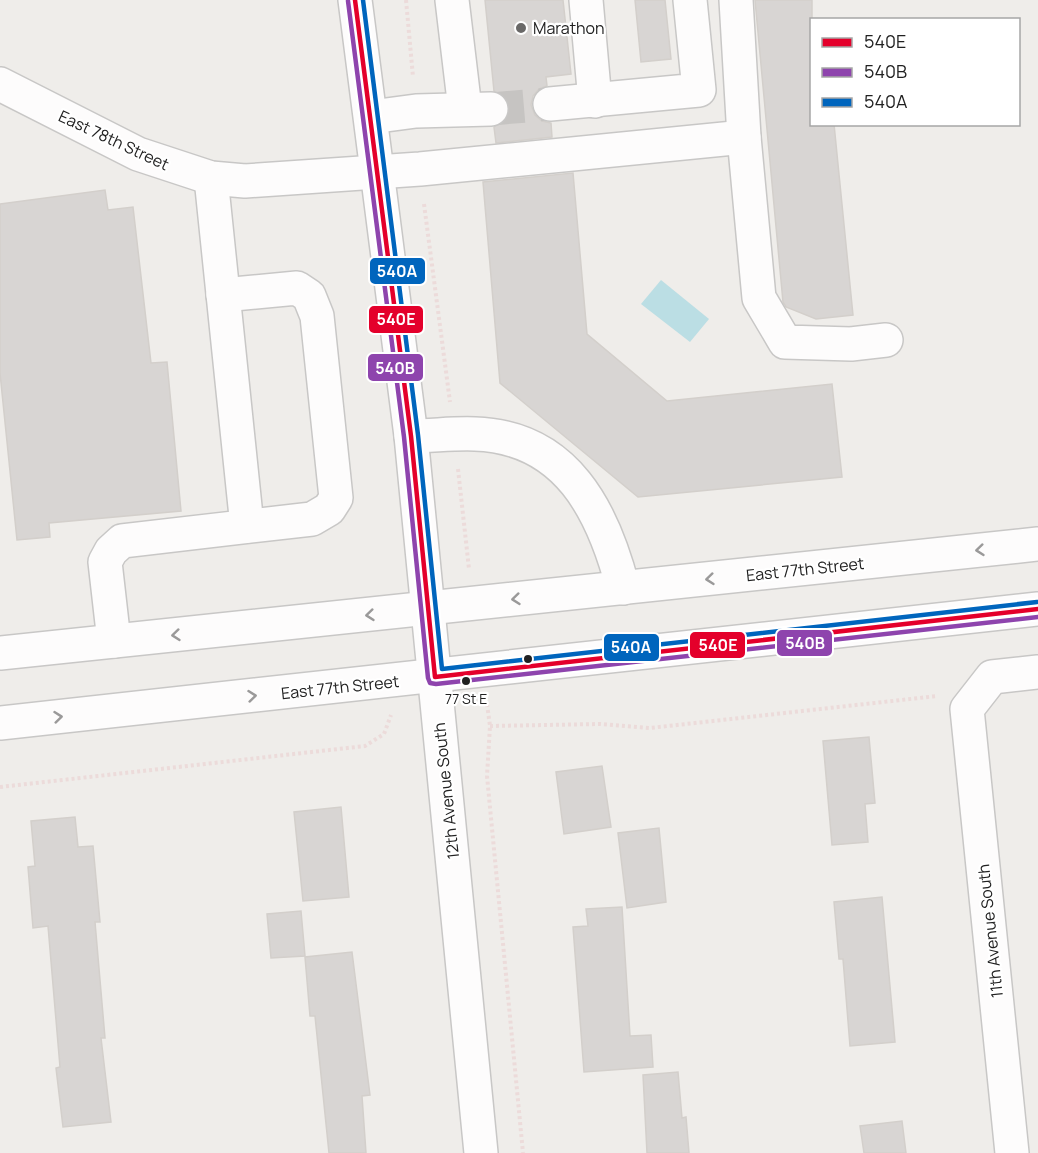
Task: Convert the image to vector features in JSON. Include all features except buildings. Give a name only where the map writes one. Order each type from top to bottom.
[{"type":"street","name":"12th Avenue South","points":[[357,0],[376,170],[411,436],[481,1153]]},
{"type":"street","points":[[371,117],[416,111],[478,109],[452,0]]},
{"type":"street","points":[[586,0],[595,101]]},
{"type":"street","points":[[550,104],[699,90],[690,0]]},
{"type":"street","points":[[736,0],[744,137],[759,298],[785,342],[850,344],[886,340]]},
{"type":"street","name":"East 78th Street","points":[[0,84],[138,154],[212,178],[278,180],[376,170],[420,169],[744,137]]},
{"type":"street","points":[[212,178],[247,526]]},
{"type":"street","points":[[114,641],[105,562],[111,550],[122,541],[312,519],[329,509],[336,498],[317,316],[309,296],[297,288],[223,295]]},
{"type":"street","points":[[411,436],[475,434],[496,436],[546,456],[571,475],[588,496],[614,553],[623,588]]},
{"type":"street","name":"East 77th Street","points":[[0,653],[1038,544]]},
{"type":"street","name":"East 77th Street","points":[[0,723],[1038,609]]},
{"type":"street","points":[[967,709],[992,677],[1038,672]]},
{"type":"street","name":"11th Avenue South","points":[[967,709],[1012,1153]]},
{"type":"path","points":[[490,726],[600,724],[650,728],[936,696],[967,709]]},
{"type":"water","points":[[661,280],[709,319],[690,342],[641,304]]},
{"type":"tunnel","points":[[491,109],[550,104]]},
{"type":"transit line","name":"540E","points":[[355,0],[411,436],[435,677],[1038,609]]},
{"type":"transit line","name":"540A","points":[[363,0],[418,435],[442,669],[1037,602]]},
{"type":"transit line","name":"540B","points":[[348,1],[404,437],[430,683],[1038,617]]},
{"type":"place","name":"Marathon","points":[[521,28]]},
{"type":"place","name":"77 St E","points":[[466,681]]}]
